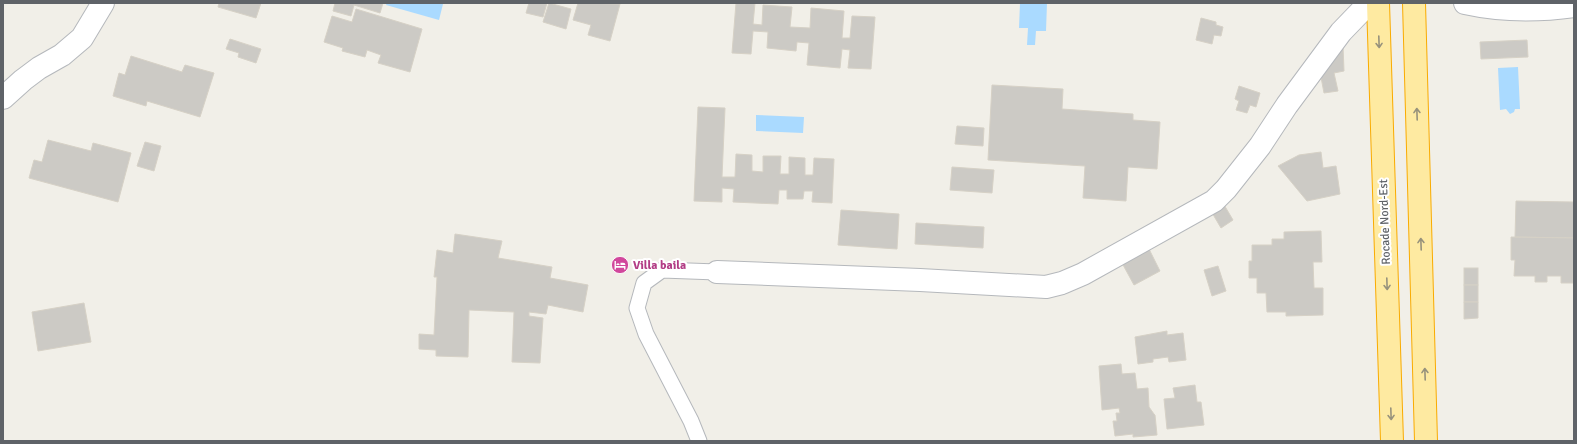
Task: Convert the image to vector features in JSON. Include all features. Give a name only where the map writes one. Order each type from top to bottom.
[{"type":"highway","name":"Rocade Nord-Est","points":[[1378,3],[1392,441]]},
{"type":"highway","points":[[1414,3],[1426,441]]},
{"type":"street","points":[[3,98],[23,80],[39,68],[62,55],[82,38],[103,3]]},
{"type":"street","points":[[717,272],[920,280],[1046,287],[1062,283],[1090,270],[1214,201],[1226,189],[1260,146],[1287,105],[1341,32],[1369,3]]},
{"type":"street","points":[[1465,3],[1504,9],[1574,6]]},
{"type":"lane","points":[[699,441],[691,421],[646,334],[637,308],[644,283],[662,270],[717,272]]},
{"type":"water","points":[[387,3],[443,4],[439,20],[386,5]]},
{"type":"water","points":[[1020,3],[1047,3],[1046,31],[1036,31],[1035,45],[1027,45],[1028,28],[1019,28]]},
{"type":"water","points":[[1518,67],[1520,109],[1515,109],[1514,112],[1510,114],[1506,109],[1500,110],[1498,68]]},
{"type":"water","points":[[756,115],[804,117],[803,133],[756,131]]},
{"type":"building","points":[[219,3],[261,3],[256,18],[218,7]]},
{"type":"building","points":[[335,3],[383,3],[380,13],[354,5],[351,16],[333,11]]},
{"type":"building","points":[[529,3],[547,3],[543,17],[526,13]]},
{"type":"building","points":[[549,3],[571,9],[566,29],[543,22]]},
{"type":"building","points":[[578,3],[620,4],[610,41],[588,35],[591,25],[573,20]]},
{"type":"building","points":[[736,3],[755,3],[753,24],[762,25],[763,5],[792,7],[790,27],[810,28],[811,8],[844,11],[842,38],[850,38],[852,16],[875,17],[871,69],[848,68],[850,50],[842,49],[840,68],[807,65],[809,43],[797,42],[796,51],[767,48],[768,32],[753,31],[751,54],[732,53]]},
{"type":"building","points":[[356,9],[422,29],[410,72],[378,63],[381,55],[367,50],[365,57],[342,51],[343,48],[324,42],[332,16],[352,22]]},
{"type":"building","points":[[1201,18],[1216,22],[1216,25],[1223,27],[1221,36],[1214,35],[1212,44],[1196,40]]},
{"type":"building","points":[[230,39],[261,49],[256,63],[238,57],[239,53],[226,49]]},
{"type":"building","points":[[1527,40],[1528,57],[1481,59],[1480,42]]},
{"type":"building","points":[[1343,46],[1344,71],[1334,73],[1338,91],[1324,93],[1320,72]]},
{"type":"building","points":[[131,56],[182,72],[185,65],[214,73],[200,117],[147,101],[146,106],[113,96],[119,73],[125,75]]},
{"type":"building","points":[[992,85],[1063,89],[1062,109],[1133,114],[1133,120],[1160,122],[1157,169],[1128,167],[1126,201],[1083,198],[1085,166],[988,160]]},
{"type":"building","points":[[1239,86],[1260,93],[1256,107],[1250,105],[1247,113],[1236,110],[1239,101],[1235,99]]},
{"type":"building","points":[[698,107],[725,108],[722,177],[735,177],[736,154],[752,155],[752,171],[763,172],[763,156],[781,156],[780,174],[789,174],[789,157],[805,158],[805,175],[813,175],[814,158],[834,159],[832,203],[812,202],[813,191],[804,191],[803,199],[787,199],[787,190],[779,190],[778,204],[733,202],[734,189],[722,188],[722,202],[694,201]]},
{"type":"building","points":[[957,126],[984,128],[983,146],[955,144]]},
{"type":"building","points":[[48,140],[91,151],[93,143],[131,153],[118,202],[29,178],[34,160],[42,162]]},
{"type":"building","points":[[145,142],[161,146],[154,171],[137,166]]},
{"type":"building","points":[[1321,152],[1323,168],[1336,166],[1340,194],[1307,201],[1278,166],[1299,155]]},
{"type":"building","points":[[952,167],[994,170],[992,193],[950,190]]},
{"type":"building","points":[[1516,201],[1574,202],[1574,238],[1515,237]]},
{"type":"building","points":[[1223,203],[1233,220],[1221,228],[1211,211]]},
{"type":"building","points":[[841,210],[899,214],[897,249],[838,245]]},
{"type":"building","points":[[916,223],[984,227],[983,248],[915,244]]},
{"type":"building","points":[[1321,231],[1322,262],[1313,262],[1314,288],[1323,288],[1323,315],[1286,316],[1286,312],[1267,312],[1266,293],[1257,293],[1257,278],[1249,278],[1249,261],[1252,261],[1252,245],[1272,245],[1272,239],[1284,239],[1284,232]]},
{"type":"building","points":[[455,234],[502,241],[498,258],[552,267],[550,278],[588,285],[583,312],[548,305],[546,314],[529,312],[529,316],[543,318],[540,363],[512,362],[514,312],[469,310],[468,357],[436,356],[436,350],[419,349],[419,334],[434,335],[437,277],[434,277],[437,250],[453,253]]},
{"type":"building","points":[[1511,237],[1574,238],[1573,283],[1561,283],[1561,276],[1547,276],[1547,282],[1535,282],[1535,276],[1514,276],[1515,260],[1511,260]]},
{"type":"building","points":[[1149,249],[1160,271],[1134,285],[1122,263]]},
{"type":"building","points":[[1218,266],[1226,291],[1212,296],[1204,270]]},
{"type":"building","points":[[1464,268],[1478,268],[1478,285],[1464,285]]},
{"type":"building","points":[[1464,285],[1478,285],[1478,302],[1464,302]]},
{"type":"building","points":[[1464,302],[1478,302],[1478,318],[1464,319]]},
{"type":"building","points":[[84,303],[91,342],[38,351],[32,312]]},
{"type":"building","points":[[1167,331],[1167,335],[1183,333],[1186,360],[1169,362],[1168,357],[1153,359],[1153,362],[1138,364],[1135,337]]},
{"type":"building","points":[[1121,364],[1122,374],[1135,373],[1137,389],[1148,388],[1149,407],[1155,415],[1157,435],[1133,437],[1133,434],[1115,436],[1113,421],[1117,421],[1116,413],[1120,413],[1119,408],[1102,410],[1099,366]]},
{"type":"building","points":[[1195,385],[1197,402],[1201,402],[1204,425],[1167,429],[1164,399],[1175,398],[1173,388]]},
{"type":"place","name":"Villa baila","points":[[620,265]]}]
